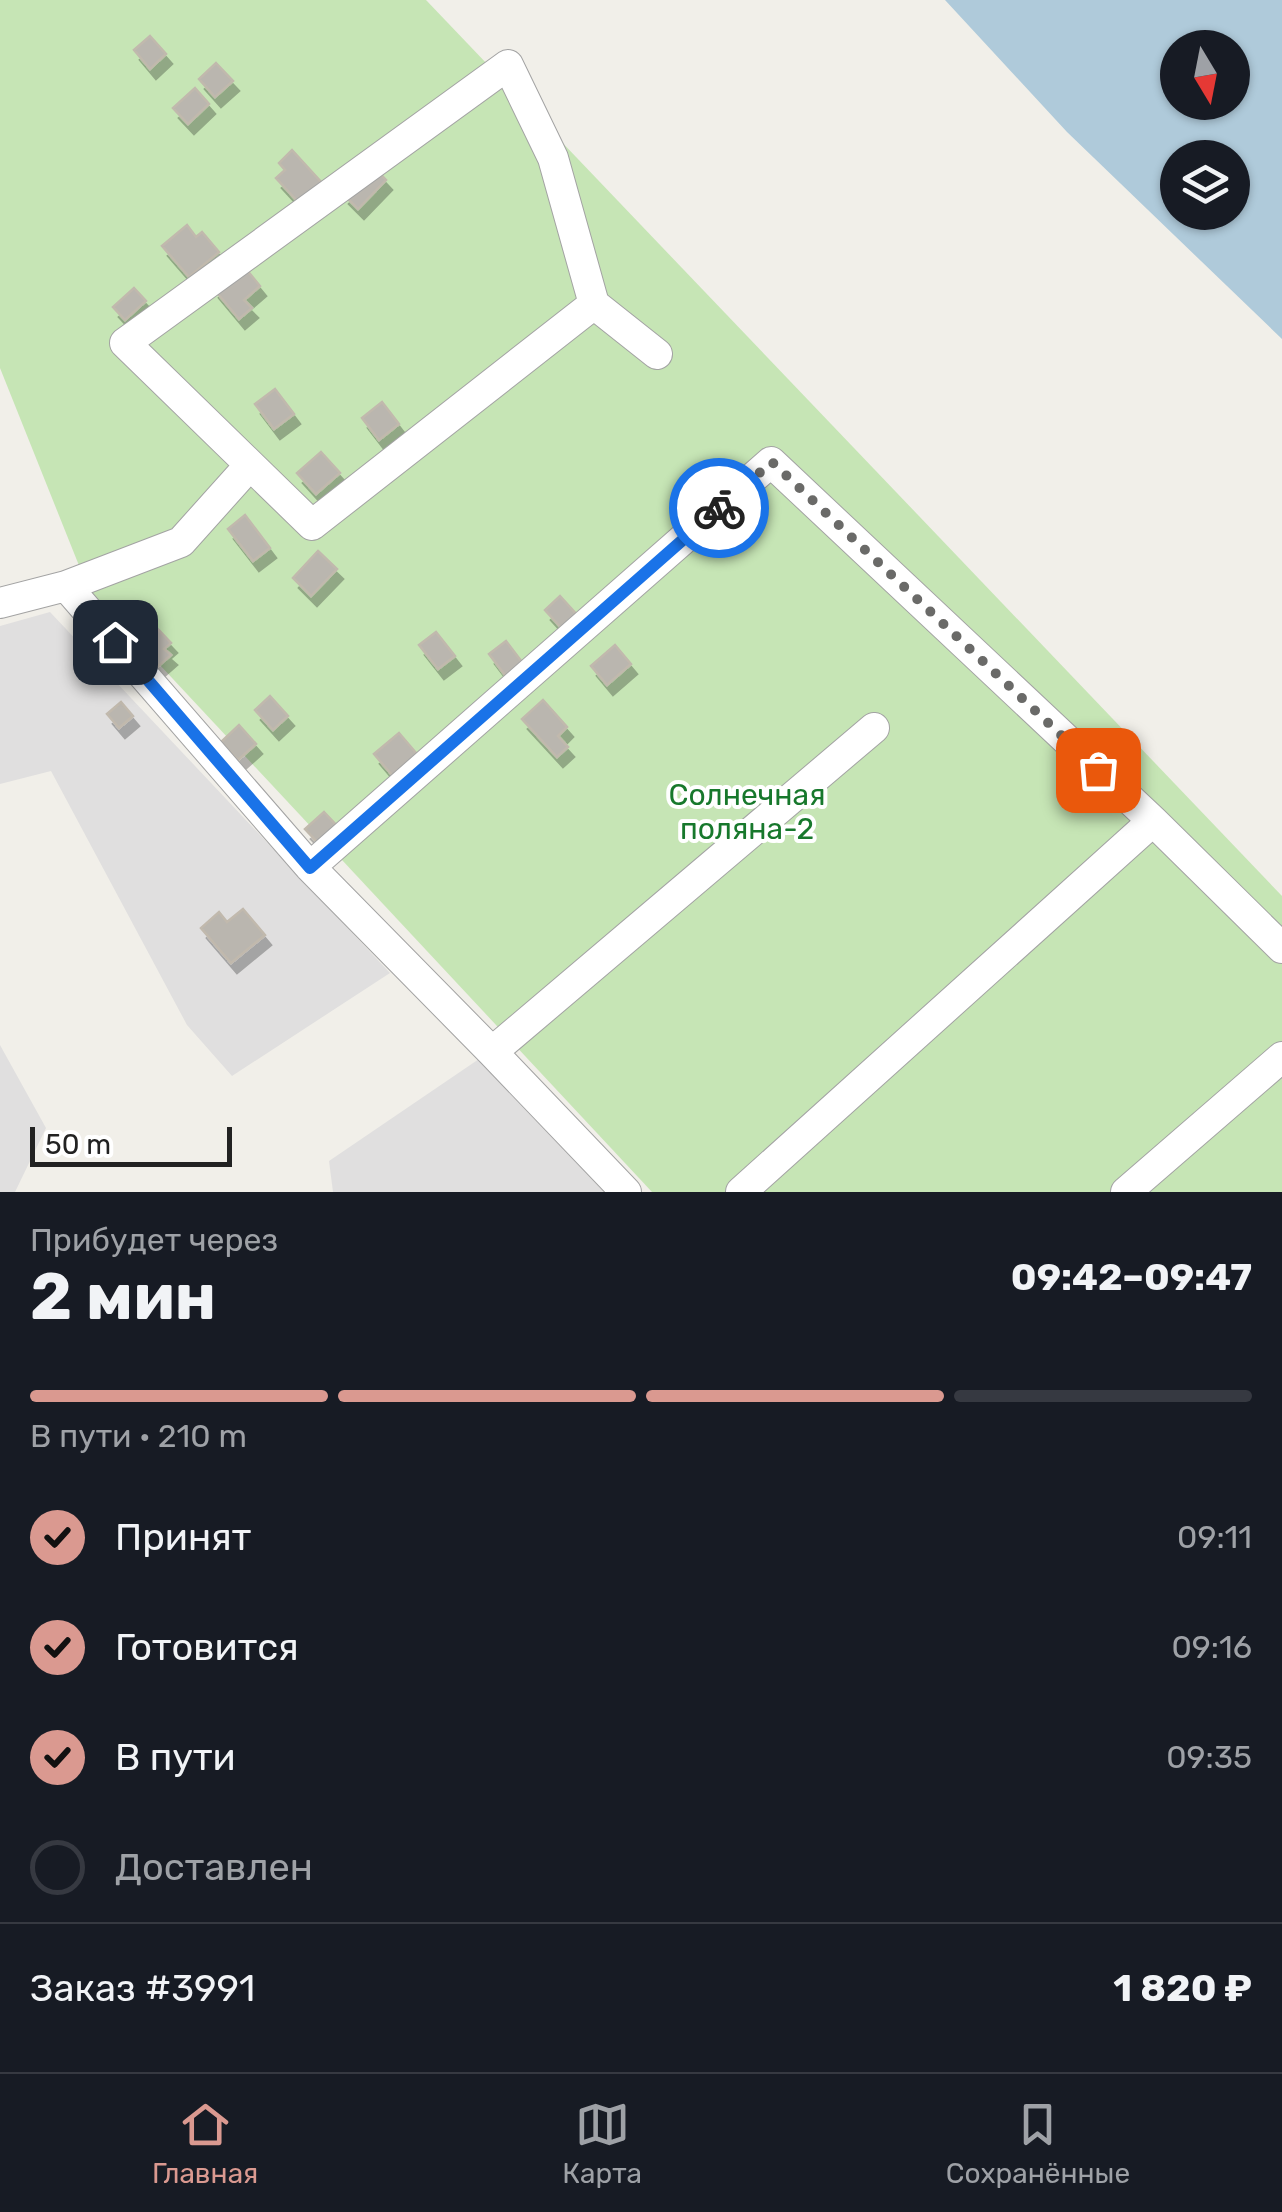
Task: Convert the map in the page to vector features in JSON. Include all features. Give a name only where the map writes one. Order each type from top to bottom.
[{"type":"street","points":[[594,304],[312,525],[124,342],[508,65],[553,158],[594,304],[656,354]]},
{"type":"street","points":[[310,868],[772,462],[1282,948]]},
{"type":"street","points":[[0,603],[66,586],[181,542],[250,465]]},
{"type":"street","points":[[66,586],[310,868],[626,1192]]},
{"type":"street","points":[[492,1052],[874,728]]},
{"type":"street","points":[[741,1192],[1153,821]]},
{"type":"street","points":[[1126,1192],[1282,1057]]},
{"type":"shaded area","points":[[50,612],[390,973],[232,1076],[187,1025],[51,771],[0,784],[0,626]]},
{"type":"shaded area","points":[[0,1045],[46,1128],[15,1192],[0,1192]]},
{"type":"shaded area","points":[[479,1059],[606,1192],[333,1192],[329,1161]]},
{"type":"green space","name":"Солнечная поляна-2","points":[[0,0],[426,0],[1282,896],[1282,1192],[652,1192],[88,588],[0,368]]},
{"type":"water","points":[[945,0],[1282,0],[1282,339],[1169,230],[1250,230],[1250,140],[1160,140],[1160,222],[1067,132]]},
{"type":"building","points":[[150,36],[166,54],[150,69],[134,50]]},
{"type":"building","points":[[216,63],[233,81],[215,97],[199,79]]},
{"type":"building","points":[[195,88],[209,104],[188,124],[173,108]]},
{"type":"building","points":[[292,150],[322,183],[299,203],[276,178],[285,170],[279,163]]},
{"type":"building","points":[[372,165],[386,180],[358,209],[343,194]]},
{"type":"building","points":[[187,225],[196,237],[202,232],[219,252],[189,277],[162,246]]},
{"type":"building","points":[[242,264],[260,286],[244,300],[252,308],[239,319],[213,288]]},
{"type":"building","points":[[134,288],[146,301],[125,320],[113,307]]},
{"type":"building","points":[[275,389],[294,414],[274,429],[255,404]]},
{"type":"building","points":[[382,402],[399,424],[379,440],[362,418]]},
{"type":"building","points":[[321,452],[340,473],[316,494],[297,473]]},
{"type":"building","points":[[245,515],[270,548],[253,561],[228,529]]},
{"type":"building","points":[[318,551],[337,569],[311,596],[293,578]]},
{"type":"building","points":[[560,596],[579,617],[564,631],[545,610]]},
{"type":"building","points":[[155,626],[171,643],[164,649],[171,655],[155,669],[134,646]]},
{"type":"building","points":[[436,632],[455,656],[438,669],[419,645]]},
{"type":"building","points":[[506,641],[528,670],[511,683],[489,654]]},
{"type":"building","points":[[615,645],[631,664],[607,685],[591,666]]},
{"type":"building","points":[[270,696],[288,716],[273,730],[255,710]]},
{"type":"building","points":[[543,700],[567,727],[558,736],[568,747],[557,757],[522,719]]},
{"type":"building","points":[[121,702],[133,716],[119,728],[107,714]]},
{"type":"building","points":[[239,725],[256,744],[238,760],[221,742]]},
{"type":"building","points":[[399,733],[417,754],[392,775],[374,754]]},
{"type":"building","points":[[324,812],[340,829],[321,846],[305,829]]},
{"type":"building","points":[[243,909],[265,935],[231,963],[201,928],[219,912],[227,922]]},
{"type":"way so far","points":[[719,508],[772,462],[1098,770]]},
{"type":"route","points":[[115,642],[310,868],[719,508]]}]
